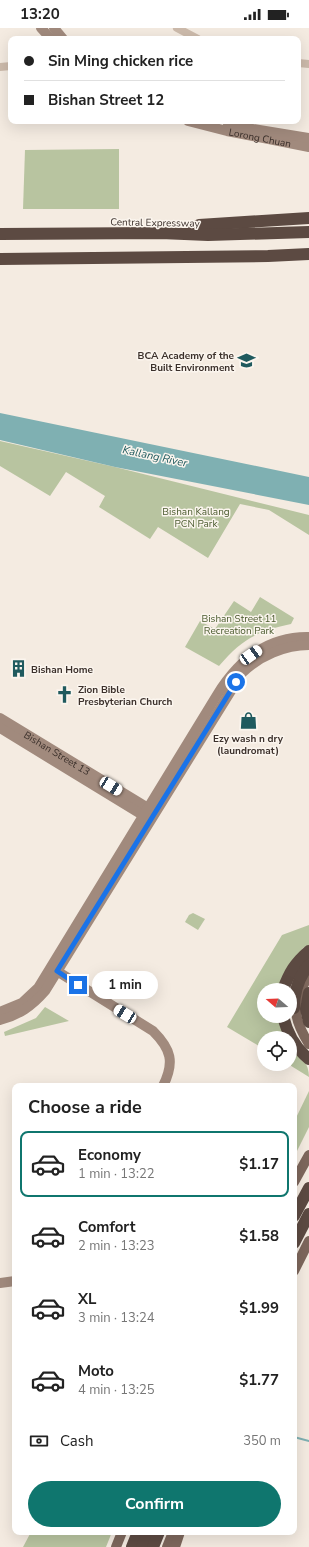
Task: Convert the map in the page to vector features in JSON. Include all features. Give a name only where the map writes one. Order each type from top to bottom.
[{"type":"highway","points":[[189,233],[199,226],[309,218]]},
{"type":"highway","name":"Central Expressway","points":[[0,234],[189,233],[208,235],[309,232]]},
{"type":"highway","points":[[0,259],[268,256],[309,254]]},
{"type":"highway","points":[[268,256],[309,259]]},
{"type":"highway","points":[[285,983],[289,973],[298,960],[309,951]]},
{"type":"highway","points":[[297,986],[309,965]]},
{"type":"highway","points":[[309,992],[306,1009],[309,1022]]},
{"type":"highway","points":[[285,1023],[293,1042],[309,1059]]},
{"type":"highway","points":[[297,1210],[309,1188]]},
{"type":"highway","points":[[297,1238],[309,1214]]},
{"type":"highway","points":[[127,1547],[131,1535]]},
{"type":"highway","points":[[132,1547],[137,1535]]},
{"type":"highway","points":[[142,1547],[147,1535]]},
{"type":"highway","points":[[153,1547],[158,1535]]},
{"type":"main road","points":[[297,998],[309,976]]},
{"type":"main road","points":[[297,1022],[298,1026],[309,1044]]},
{"type":"main road","points":[[297,1177],[309,1155]]},
{"type":"main road","points":[[297,1265],[309,1241]]},
{"type":"main road","points":[[116,1547],[121,1535]]},
{"type":"main road","points":[[167,1547],[172,1535]]},
{"type":"main road","points":[[175,1547],[179,1535]]},
{"type":"street","points":[[42,28],[49,36]]},
{"type":"street","points":[[54,28],[61,36]]},
{"type":"street","points":[[177,28],[192,36]]},
{"type":"street","name":"Lorong Chuan","points":[[200,124],[227,131],[309,147]]},
{"type":"street","name":"Lorong Chuan","points":[[229,124],[309,138]]},
{"type":"street","points":[[0,1020],[24,1011],[36,1002],[54,969],[149,814],[217,695],[238,666],[244,660],[268,644],[293,637],[309,636]]},
{"type":"street","points":[[149,814],[242,673],[252,664],[274,652],[287,647],[309,644]]},
{"type":"street","name":"Bishan Street 13","points":[[0,718],[149,814]]},
{"type":"street","name":"Bishan Street 13","points":[[0,728],[149,814]]},
{"type":"street","points":[[0,1012],[11,1009],[30,996],[54,969]]},
{"type":"street","points":[[54,969],[152,1031],[163,1041],[168,1050],[170,1059],[169,1073],[164,1083]]},
{"type":"street","points":[[0,1283],[12,1281]]},
{"type":"green space","points":[[119,149],[119,209],[23,209],[25,150]]},
{"type":"green space","name":"Bishan Kallang PCN Park","points":[[0,441],[115,467],[309,515],[309,535],[269,510],[240,504],[208,558],[158,527],[150,539],[99,507],[105,496],[66,472],[50,496],[0,466]]},
{"type":"green space","name":"Bishan Street 11 Recreation Park","points":[[260,597],[294,618],[291,624],[268,630],[250,638],[235,649],[219,666],[185,647],[200,621],[215,629],[234,601],[251,612]]},
{"type":"green space","points":[[193,913],[205,919],[198,930],[185,922],[189,915]]},
{"type":"green space","points":[[309,925],[309,945],[303,948],[282,983],[257,983],[257,1023],[280,1023],[283,1031],[257,1031],[257,1045],[227,1027],[282,935]]},
{"type":"green space","points":[[45,1007],[69,1021],[5,1036],[4,1032],[36,1018]]},
{"type":"green space","points":[[297,1053],[306,1063],[309,1077],[297,1070]]},
{"type":"green space","points":[[309,1091],[309,1127],[297,1151],[297,1116]]},
{"type":"green space","points":[[29,1535],[111,1535],[106,1547],[23,1547]]},
{"type":"water","name":"Kallang River","points":[[0,413],[309,477],[309,505],[115,467],[0,440]]},
{"type":"waterway","points":[[297,1438],[309,1441]]},
{"type":"place","name":"BCA Academy of the Built Environment","points":[[247,361]]},
{"type":"place","name":"Bishan Home","points":[[18,669]]},
{"type":"place","name":"Zion Bible Presbyterian Church","points":[[65,695]]},
{"type":"place","name":"Ezy wash n dry (laundromat)","points":[[248,721]]},
{"type":"route","points":[[78,985],[57,971],[236,682]]}]
